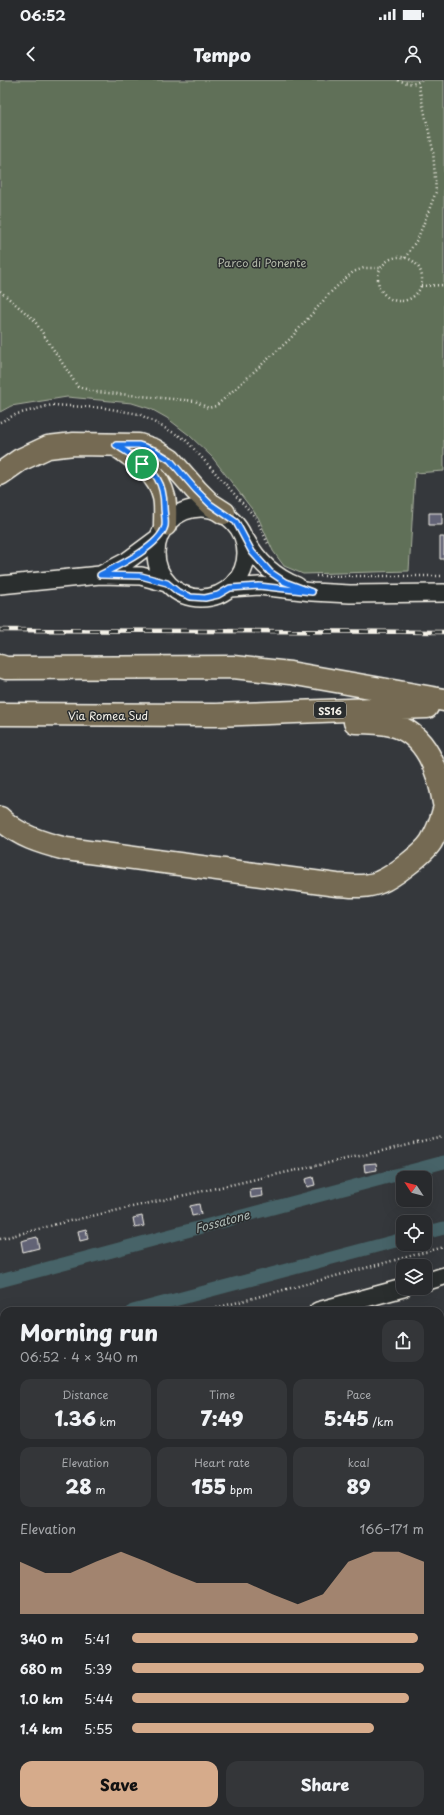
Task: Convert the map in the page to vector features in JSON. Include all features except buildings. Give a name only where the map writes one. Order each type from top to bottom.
[{"type":"main road","points":[[0,474],[20,460],[48,448],[74,444],[139,445],[154,450],[170,460],[210,504],[224,513]]},
{"type":"main road","points":[[116,445],[142,464],[157,478],[164,498],[162,532]]},
{"type":"main road","points":[[0,666],[6,668],[233,668],[290,673],[444,700]]},
{"type":"main road","name":"SS16","points":[[216,715],[444,706]]},
{"type":"main road","name":"Via Romea Sud","points":[[0,714],[216,715]]},
{"type":"main road","points":[[216,715],[264,722],[372,722],[393,725],[410,733],[425,748],[438,774],[444,803]]},
{"type":"main road","points":[[0,818],[9,827],[37,841],[66,849],[337,885],[364,886],[381,882],[409,863],[430,843],[440,823],[444,810]]},
{"type":"street","points":[[100,575],[127,561],[162,532],[180,513],[199,507],[212,508],[224,513],[236,522],[252,552],[270,572],[285,582],[311,584],[350,594],[444,593]]},
{"type":"street","points":[[162,532],[156,549],[160,573],[167,583],[178,592],[191,597],[205,598],[218,595],[230,588],[240,577],[246,564],[247,549],[244,535]]},
{"type":"street","points":[[0,585],[100,575],[141,576],[167,583]]},
{"type":"street","points":[[230,588],[311,584]]},
{"type":"street","points":[[432,1280],[444,1276]]},
{"type":"street","points":[[333,1307],[396,1290]]},
{"type":"path","points":[[398,80],[411,84],[418,83],[421,80]]},
{"type":"path","points":[[405,258],[418,238],[436,192],[433,150],[418,83]]},
{"type":"path","points":[[405,258],[412,260],[421,271],[421,286],[412,297],[399,301],[392,299],[381,289],[379,275],[381,268],[391,259],[405,258]]},
{"type":"path","points":[[0,291],[34,320],[78,387],[97,392],[195,401],[208,408],[216,406],[290,340],[330,293],[353,272],[364,268],[381,268]]},
{"type":"path","points":[[421,286],[444,285]]},
{"type":"path","points":[[256,518],[271,552]]},
{"type":"path","points":[[311,584],[444,576]]},
{"type":"path","points":[[0,1239],[65,1222],[444,1136]]},
{"type":"path","points":[[220,1307],[444,1247]]},
{"type":"green space","name":"Parco di Ponente","points":[[0,80],[444,80],[444,471],[415,473],[409,571],[303,574],[284,566],[273,551],[258,517],[212,457],[189,435],[167,418],[151,409],[132,403],[67,397],[11,406],[0,412]]},
{"type":"waterway","name":"Fossatone","points":[[0,1281],[444,1162]]},
{"type":"waterway","points":[[432,1231],[444,1228]]},
{"type":"waterway","points":[[148,1307],[396,1241]]},
{"type":"railway","points":[[0,630],[444,632]]},
{"type":"route","points":[[116,445],[139,445],[154,450],[170,460],[210,504],[236,522],[252,552],[270,572],[285,582],[312,592],[259,586],[230,588],[218,595],[205,598],[191,597],[178,592],[167,583],[141,576],[100,575],[127,561],[158,538],[165,525],[164,498],[157,478],[142,464],[116,445]]}]
